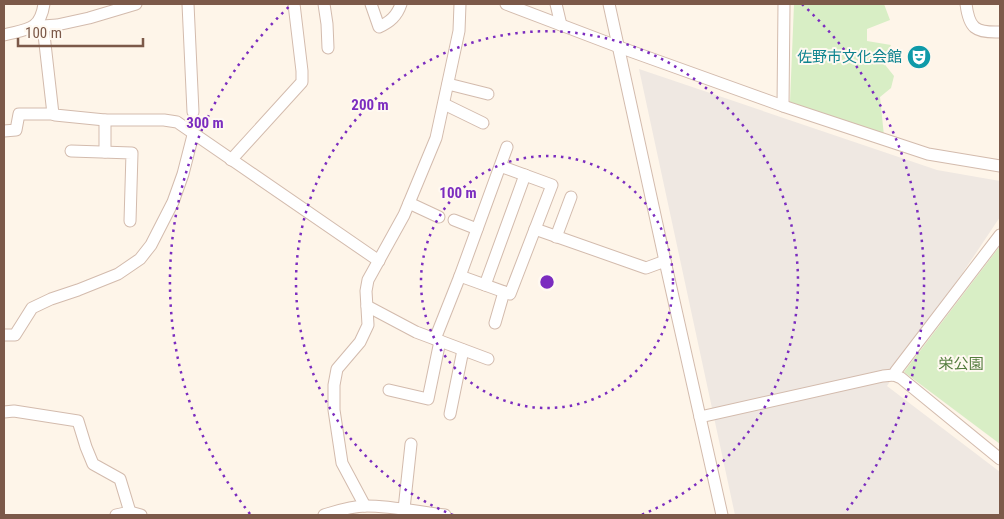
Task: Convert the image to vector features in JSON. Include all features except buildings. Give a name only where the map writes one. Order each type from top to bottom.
[{"type":"street","points":[[44,4],[40,25],[54,114]]},
{"type":"street","points":[[4,35],[40,25],[58,25],[89,18],[136,4]]},
{"type":"street","points":[[188,4],[193,112]]},
{"type":"street","points":[[231,160],[302,82],[294,4]]},
{"type":"street","points":[[324,4],[328,48]]},
{"type":"street","points":[[371,4],[379,27],[390,22],[399,9],[400,4]]},
{"type":"street","points":[[365,506],[342,463],[334,410],[334,385],[337,369],[360,342],[368,325],[366,291],[368,280],[404,215],[436,138],[459,31],[460,4]]},
{"type":"street","points":[[506,4],[783,106],[928,154],[1000,166]]},
{"type":"street","points":[[556,4],[561,25]]},
{"type":"street","points":[[609,4],[722,515]]},
{"type":"street","points":[[783,106],[784,4]]},
{"type":"street","points":[[966,4],[968,18],[974,28],[989,33],[1000,32]]},
{"type":"street","points":[[448,84],[488,94]]},
{"type":"street","points":[[444,104],[483,123]]},
{"type":"street","points":[[4,131],[16,130],[19,114],[54,114],[105,120],[164,120],[177,122],[379,260]]},
{"type":"street","points":[[105,120],[105,152]]},
{"type":"street","points":[[4,335],[15,335],[32,308],[118,274],[140,259],[151,245],[173,202],[184,174],[194,134]]},
{"type":"street","points":[[389,390],[428,399],[438,340],[507,147]]},
{"type":"street","points":[[71,151],[132,153],[130,221]]},
{"type":"street","points":[[460,276],[510,294],[552,185],[500,166]]},
{"type":"street","points":[[485,285],[525,175]]},
{"type":"street","points":[[556,237],[571,197]]},
{"type":"street","points":[[409,203],[439,217]]},
{"type":"street","points":[[454,220],[478,229]]},
{"type":"street","points":[[535,229],[646,268],[665,261]]},
{"type":"street","points":[[894,375],[1000,235]]},
{"type":"street","points":[[495,323],[504,292]]},
{"type":"street","points":[[366,306],[416,332],[488,359]]},
{"type":"street","points":[[450,414],[463,350]]},
{"type":"street","points":[[700,417],[894,375],[901,378],[1000,459]]},
{"type":"street","points":[[4,412],[14,411],[78,421],[86,447],[94,464],[120,480],[135,514],[116,515]]},
{"type":"street","points":[[409,512],[411,444]]},
{"type":"street","points":[[324,515],[342,509],[365,506],[445,515]]},
{"type":"shaded area","points":[[639,69],[937,170],[1000,181],[1000,217],[887,386],[1000,472],[1000,515],[735,515]]},
{"type":"green space","points":[[794,4],[884,4],[890,20],[867,29],[867,41],[891,45],[882,61],[894,76],[891,88],[880,97],[884,136],[790,102]]},
{"type":"green space","name":"栄公園","points":[[1000,246],[1000,444],[904,372]]},
{"type":"place","name":"佐野市文化会館","points":[[919,57]]}]
